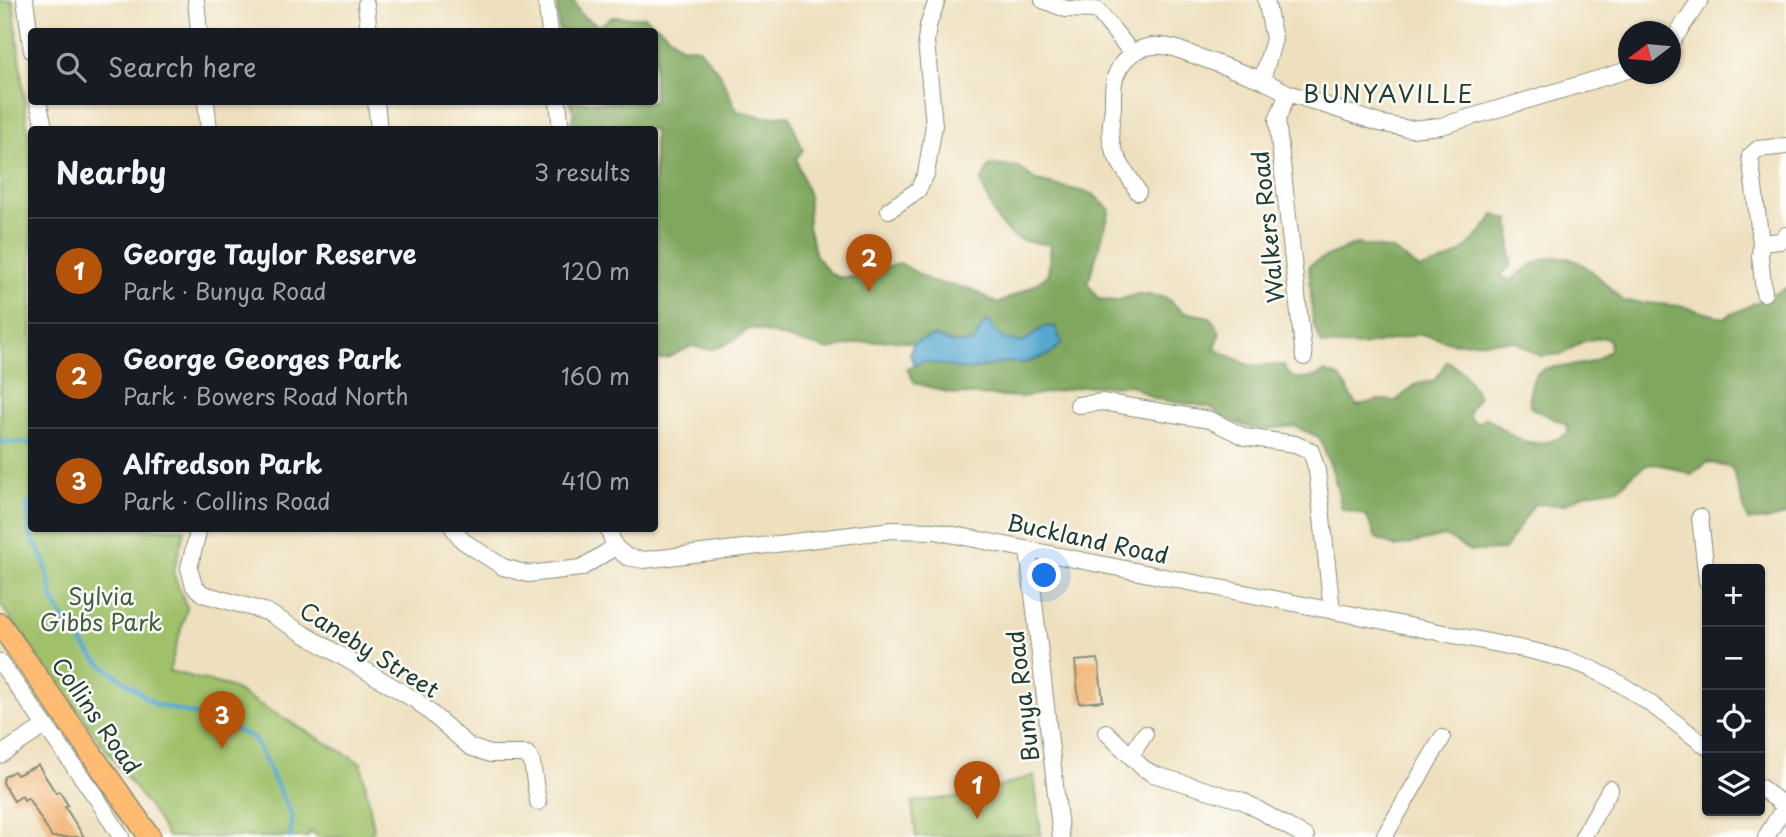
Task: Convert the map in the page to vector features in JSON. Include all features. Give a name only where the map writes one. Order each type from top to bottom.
[{"type":"main road","name":"Collins Road","points":[[0,624],[150,837]]},
{"type":"street","points":[[24,0],[28,28]]},
{"type":"street","points":[[196,0],[199,28]]},
{"type":"street","points":[[546,0],[550,28]]},
{"type":"street","points":[[889,210],[918,190],[926,174],[934,125],[926,41],[937,0]]},
{"type":"street","points":[[1043,0],[1066,9],[1097,10],[1132,53]]},
{"type":"street","points":[[1262,80],[1274,39],[1266,0]]},
{"type":"street","points":[[1681,29],[1700,0]]},
{"type":"street","points":[[366,4],[369,28]]},
{"type":"street","points":[[1138,192],[1117,158],[1111,139],[1115,77],[1122,63],[1132,53],[1146,47],[1163,45],[1262,80],[1288,93],[1379,123],[1410,129],[1441,126],[1618,73]]},
{"type":"street","name":"Walkers Road","points":[[1288,93],[1278,120],[1304,357]]},
{"type":"street","points":[[39,105],[44,126]]},
{"type":"street","points":[[206,105],[209,126]]},
{"type":"street","points":[[376,105],[379,126]]},
{"type":"street","points":[[558,105],[561,126]]},
{"type":"street","points":[[1764,293],[1760,256],[1762,243],[1750,156],[1758,149],[1786,146]]},
{"type":"street","points":[[1762,243],[1780,241],[1786,235]]},
{"type":"street","points":[[1078,405],[1102,402],[1210,420],[1245,438],[1296,444],[1311,451],[1317,470],[1332,611]]},
{"type":"street","points":[[1700,517],[1705,564]]},
{"type":"street","name":"Buckland Road","points":[[615,547],[627,557],[644,560],[892,530],[935,531],[1566,659],[1599,672],[1645,700],[1702,743]]},
{"type":"street","name":"Caneby Street","points":[[198,532],[189,568],[194,586],[203,594],[267,612],[417,701],[470,747],[490,754],[527,754],[532,763],[538,802]]},
{"type":"street","points":[[456,532],[463,541],[503,567],[528,574],[581,568],[615,547],[609,532]]},
{"type":"street","name":"Bunya Road","points":[[1028,550],[1061,837]]},
{"type":"street","points":[[0,662],[98,800],[121,837]]},
{"type":"street","points":[[0,755],[45,726]]},
{"type":"street","points":[[1106,732],[1143,768],[1153,774],[1243,801],[1306,837]]},
{"type":"street","points":[[1131,755],[1145,734]]},
{"type":"street","points":[[1384,837],[1442,738]]},
{"type":"street","points":[[1583,837],[1610,789]]},
{"type":"street","points":[[1765,791],[1785,806],[1766,837]]},
{"type":"green space","name":"Sylvia Gibbs Park","points":[[0,0],[13,0],[28,129],[28,532],[184,532],[173,573],[187,608],[169,671],[228,686],[361,763],[374,829],[368,837],[318,837],[310,831],[308,837],[168,837],[152,811],[0,604]]},
{"type":"green space","points":[[565,0],[573,0],[581,15],[599,26],[612,17],[645,17],[680,46],[699,48],[720,74],[737,111],[766,117],[789,115],[803,150],[796,159],[809,196],[808,226],[816,256],[828,271],[837,277],[854,277],[900,263],[932,282],[971,289],[998,304],[1033,286],[1048,275],[1051,245],[1022,240],[1006,230],[995,216],[981,181],[990,165],[1018,167],[1037,181],[1093,194],[1110,210],[1088,283],[1098,299],[1116,301],[1138,294],[1165,297],[1183,312],[1210,317],[1220,332],[1215,349],[1248,365],[1284,365],[1291,376],[1296,378],[1307,379],[1324,372],[1340,377],[1357,406],[1378,400],[1396,401],[1415,385],[1435,380],[1447,361],[1463,372],[1479,397],[1470,409],[1469,417],[1477,424],[1486,417],[1515,437],[1534,443],[1544,442],[1568,433],[1567,425],[1530,407],[1530,390],[1534,378],[1540,371],[1548,368],[1591,362],[1610,350],[1609,340],[1602,337],[1582,342],[1563,354],[1540,356],[1514,341],[1455,343],[1421,334],[1362,346],[1322,344],[1313,323],[1309,265],[1357,244],[1393,250],[1420,269],[1446,261],[1463,251],[1494,215],[1510,220],[1511,265],[1500,276],[1511,281],[1529,267],[1544,260],[1558,257],[1571,259],[1584,265],[1623,301],[1681,306],[1724,318],[1786,288],[1786,515],[1766,520],[1748,520],[1732,468],[1708,462],[1691,475],[1652,464],[1638,471],[1620,488],[1587,493],[1563,505],[1534,504],[1504,550],[1470,551],[1445,536],[1396,547],[1376,538],[1366,515],[1342,509],[1333,472],[1319,437],[1294,426],[1258,430],[1231,421],[1209,407],[1154,399],[1131,385],[1085,386],[1023,397],[954,394],[915,383],[907,369],[923,361],[968,370],[1006,362],[1024,363],[1044,327],[1022,343],[1002,338],[952,343],[934,336],[913,343],[892,340],[857,343],[830,350],[751,328],[723,346],[709,349],[692,346],[658,360],[658,126],[572,126],[574,112],[570,105],[658,105],[658,28],[559,28],[557,5]]},
{"type":"green space","points":[[1034,775],[1041,835],[916,837],[912,802],[975,795]]},
{"type":"water","points":[[987,320],[1002,338],[1022,343],[1044,327],[1055,326],[1062,343],[1049,355],[1024,363],[1006,362],[968,370],[923,361],[914,366],[910,353],[913,343],[934,336],[952,343],[972,343]]},
{"type":"building","points":[[1098,659],[1103,701],[1079,703],[1075,661]]},
{"type":"building","points":[[38,765],[56,793],[59,791],[68,805],[65,807],[84,837],[52,837],[28,798],[24,800],[22,796],[14,801],[3,783],[4,777],[14,771],[17,775]]},
{"type":"waterway","points":[[0,442],[28,443]]},
{"type":"waterway","points":[[28,504],[28,515]]},
{"type":"waterway","points":[[30,532],[44,559],[53,599],[68,626],[96,660],[155,704],[207,718],[254,738],[292,816],[290,837]]},
{"type":"place","name":"George Georges Park","points":[[869,292]]},
{"type":"place","name":"Alfredson Park","points":[[222,749]]},
{"type":"place","name":"George Taylor Reserve","points":[[977,819]]},
{"type":"district","name":"BUNYAVILLE","points":[[1389,93]]}]
